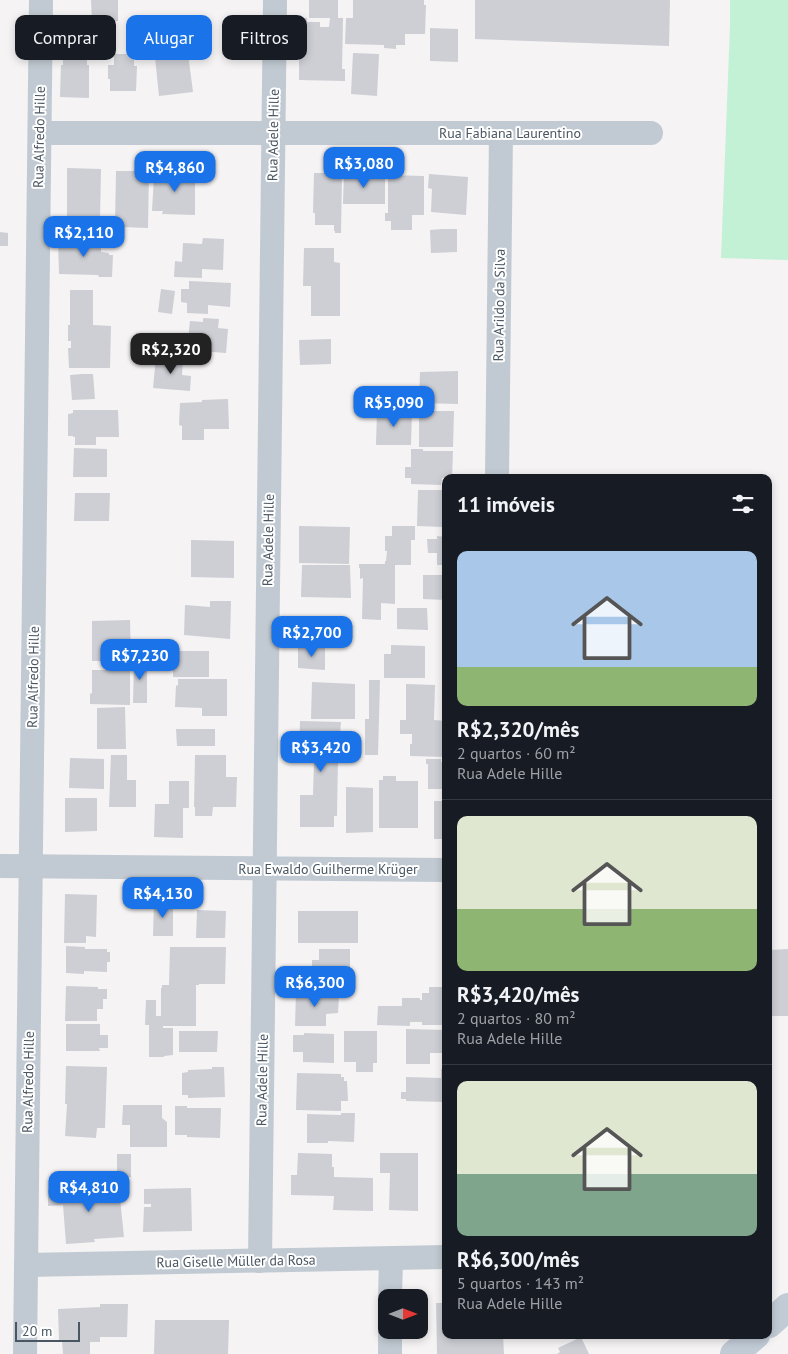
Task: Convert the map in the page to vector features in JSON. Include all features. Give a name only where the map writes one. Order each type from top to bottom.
[{"type":"main road","points":[[772,1321],[788,1307]]},
{"type":"main road","points":[[734,1354],[751,1339]]},
{"type":"street","name":"Rua Alfredo Hille","points":[[25,1354],[41,0]]},
{"type":"street","name":"Rua Adele Hille","points":[[260,1261],[275,0]]},
{"type":"street","name":"Rua Fabiana Laurentino","points":[[40,133],[651,133]]},
{"type":"street","name":"Rua Arildo da Silva","points":[[497,474],[500,133]]},
{"type":"street","name":"Rua Ewaldo Guilherme Krüger","points":[[0,866],[442,870]]},
{"type":"street","name":"Rua Giselle Müller da Rosa","points":[[26,1265],[442,1257]]},
{"type":"street","points":[[390,1289],[391,1258]]},
{"type":"street","points":[[390,1339],[390,1354]]},
{"type":"green space","points":[[730,0],[788,0],[788,260],[721,258]]},
{"type":"building","points":[[91,0],[118,0],[118,21],[116,21],[116,15],[92,15]]},
{"type":"building","points":[[309,0],[338,0],[338,18],[343,18],[342,69],[345,69],[345,81],[299,80],[299,60],[307,60],[307,22],[320,22],[320,27],[329,27],[330,18],[309,18]]},
{"type":"building","points":[[353,0],[424,0],[424,5],[426,5],[425,34],[405,34],[405,45],[396,45],[396,49],[384,48],[384,45],[345,44],[346,18],[353,18]]},
{"type":"building","points":[[475,0],[670,0],[669,46],[475,39]]},
{"type":"building","points":[[430,28],[458,29],[458,62],[430,61]]},
{"type":"building","points":[[353,53],[379,54],[377,96],[351,94]]},
{"type":"building","points":[[116,54],[126,54],[126,60],[134,60],[134,66],[137,66],[136,91],[110,91],[108,65],[114,65]]},
{"type":"building","points":[[63,60],[87,60],[87,65],[89,65],[89,98],[60,97],[61,65],[63,65]]},
{"type":"building","points":[[155,60],[189,60],[193,92],[159,96]]},
{"type":"building","points":[[67,168],[101,169],[100,219],[67,219]]},
{"type":"building","points":[[165,170],[195,170],[195,215],[162,214],[163,211],[152,211],[154,176],[165,177]]},
{"type":"building","points":[[116,171],[149,171],[148,228],[122,227],[122,224],[115,224]]},
{"type":"building","points":[[314,173],[342,173],[341,233],[335,233],[334,225],[315,225],[315,213],[313,213]]},
{"type":"building","points":[[344,173],[385,173],[385,204],[343,204]]},
{"type":"building","points":[[429,174],[468,177],[466,215],[431,212],[432,189],[428,188]]},
{"type":"building","points":[[388,175],[424,176],[424,215],[412,215],[412,230],[391,230],[391,221],[385,221],[385,213],[388,213]]},
{"type":"building","points":[[457,229],[457,252],[431,253],[430,230]]},
{"type":"building","points":[[0,232],[8,233],[8,246],[0,246]]},
{"type":"building","points":[[58,238],[101,238],[101,252],[113,255],[112,277],[59,274]]},
{"type":"building","points":[[203,238],[224,239],[223,270],[202,269],[202,278],[174,277],[175,261],[182,262],[183,243],[202,244]]},
{"type":"building","points":[[304,248],[334,248],[334,262],[340,263],[340,316],[311,316],[311,286],[303,286]]},
{"type":"building","points":[[189,281],[231,283],[230,307],[208,305],[208,314],[187,313],[187,303],[181,302],[181,289],[189,289]]},
{"type":"building","points":[[161,289],[175,291],[172,314],[158,312]]},
{"type":"building","points":[[70,290],[93,290],[93,325],[111,326],[110,368],[69,368],[68,348],[71,348],[71,341],[68,341]]},
{"type":"building","points":[[203,318],[219,319],[218,328],[228,329],[226,353],[187,350],[190,321],[203,322]]},
{"type":"building","points":[[331,339],[331,364],[300,365],[299,340]]},
{"type":"building","points":[[156,357],[183,359],[182,375],[191,376],[190,391],[153,388]]},
{"type":"building","points":[[458,371],[458,404],[419,403],[420,372]]},
{"type":"building","points":[[93,374],[95,399],[72,400],[70,375]]},
{"type":"building","points":[[228,399],[229,429],[204,429],[204,440],[182,440],[182,426],[179,425],[180,403]]},
{"type":"building","points":[[73,410],[118,410],[119,437],[96,437],[96,445],[75,445],[75,437],[68,436],[68,414],[73,413]]},
{"type":"building","points":[[377,411],[412,412],[411,445],[376,445]]},
{"type":"building","points":[[419,411],[454,411],[453,447],[419,447]]},
{"type":"building","points":[[74,448],[107,449],[107,477],[73,477]]},
{"type":"building","points":[[411,449],[453,451],[452,474],[442,474],[441,485],[411,484],[411,478],[405,478],[405,467],[411,467]]},
{"type":"building","points":[[418,490],[442,490],[442,527],[417,526]]},
{"type":"building","points":[[75,493],[110,493],[109,521],[74,521]]},
{"type":"building","points":[[299,526],[350,527],[349,564],[299,563]]},
{"type":"building","points":[[392,526],[415,526],[415,540],[411,540],[411,565],[395,565],[395,604],[381,603],[381,620],[362,619],[363,578],[360,579],[359,564],[385,564],[387,551],[385,551],[385,536],[392,536]]},
{"type":"building","points":[[437,536],[442,537],[442,565],[437,565],[437,553],[428,553],[427,539],[437,539]]},
{"type":"building","points":[[191,540],[234,541],[234,578],[191,577]]},
{"type":"building","points":[[302,565],[350,565],[351,598],[301,597]]},
{"type":"building","points":[[423,575],[442,575],[442,600],[423,599]]},
{"type":"building","points":[[210,601],[231,601],[230,639],[184,635],[185,605],[210,607]]},
{"type":"building","points":[[397,608],[427,608],[428,630],[397,629]]},
{"type":"building","points":[[130,620],[131,661],[92,661],[92,621]]},
{"type":"building","points":[[391,645],[425,646],[425,678],[384,678],[384,654],[391,654]]},
{"type":"building","points":[[298,647],[325,648],[325,670],[298,668]]},
{"type":"building","points":[[173,651],[209,651],[209,677],[173,677]]},
{"type":"building","points":[[137,657],[147,657],[147,703],[133,703],[134,664],[137,664]]},
{"type":"building","points":[[92,670],[130,670],[130,705],[90,704]]},
{"type":"building","points":[[178,679],[227,679],[227,716],[202,716],[202,708],[175,707]]},
{"type":"building","points":[[369,680],[380,680],[378,755],[365,755],[365,719],[369,719]]},
{"type":"building","points":[[312,682],[355,684],[355,719],[311,719]]},
{"type":"building","points":[[406,684],[435,685],[434,720],[442,721],[442,757],[410,756],[412,734],[400,734],[400,720],[406,720]]},
{"type":"building","points":[[125,707],[126,749],[97,749],[97,708]]},
{"type":"building","points":[[300,721],[341,722],[337,816],[334,816],[334,827],[300,827],[300,795],[313,795],[314,763],[325,763],[325,757],[299,757]]},
{"type":"building","points":[[176,729],[215,729],[215,746],[177,746]]},
{"type":"building","points":[[111,755],[127,755],[127,780],[136,780],[136,807],[109,807]]},
{"type":"building","points":[[195,755],[226,755],[226,777],[237,777],[236,807],[213,807],[212,816],[195,816]]},
{"type":"building","points":[[70,758],[104,759],[104,789],[69,788]]},
{"type":"building","points":[[426,759],[441,759],[442,789],[428,789],[428,764],[426,764]]},
{"type":"building","points":[[383,776],[396,776],[396,781],[418,781],[418,828],[379,828],[379,780],[383,780]]},
{"type":"building","points":[[169,781],[189,781],[189,808],[183,808],[183,838],[154,837],[155,804],[169,804]]},
{"type":"building","points":[[346,787],[373,788],[373,832],[346,833]]},
{"type":"building","points":[[65,798],[97,798],[97,831],[65,832]]},
{"type":"building","points":[[434,801],[442,801],[442,839],[434,839]]},
{"type":"building","points":[[65,894],[97,895],[96,937],[86,936],[86,943],[64,943]]},
{"type":"building","points":[[154,902],[173,902],[173,936],[153,936]]},
{"type":"building","points":[[197,910],[226,911],[225,938],[196,938]]},
{"type":"building","points":[[298,911],[358,911],[358,943],[298,943]]},
{"type":"building","points":[[66,946],[85,947],[85,949],[107,949],[107,952],[110,952],[110,962],[107,962],[107,972],[84,971],[84,974],[66,973]]},
{"type":"building","points":[[170,947],[226,947],[225,984],[196,985],[196,1026],[163,1026],[163,1028],[173,1028],[173,1055],[149,1057],[149,1025],[145,1025],[146,1000],[156,1000],[156,1016],[161,1016],[161,988],[162,985],[169,985]]},
{"type":"building","points":[[319,949],[350,949],[350,970],[353,970],[353,988],[312,988],[312,960],[319,960]]},
{"type":"building","points":[[788,949],[788,1016],[772,1016],[772,950]]},
{"type":"building","points":[[66,986],[107,989],[107,999],[103,999],[103,1009],[97,1009],[97,1021],[65,1021]]},
{"type":"building","points":[[429,987],[442,987],[442,1025],[422,1025],[422,1022],[410,1022],[410,1026],[377,1025],[378,1006],[402,1006],[402,998],[420,998],[422,1000],[422,993],[429,993]]},
{"type":"building","points":[[296,992],[331,992],[332,995],[339,995],[338,1013],[326,1014],[326,1026],[295,1026]]},
{"type":"building","points":[[66,1024],[100,1024],[100,1035],[108,1035],[108,1048],[99,1048],[100,1051],[66,1051]]},
{"type":"building","points":[[406,1029],[442,1030],[442,1053],[430,1053],[430,1064],[406,1064]]},
{"type":"building","points":[[179,1031],[218,1031],[217,1052],[179,1052]]},
{"type":"building","points":[[344,1031],[377,1031],[377,1063],[373,1063],[373,1072],[356,1072],[356,1062],[344,1062]]},
{"type":"building","points":[[304,1033],[334,1034],[334,1063],[303,1062],[303,1052],[293,1052],[293,1035],[304,1035]]},
{"type":"building","points":[[66,1066],[107,1067],[105,1128],[97,1128],[96,1138],[65,1136],[67,1104],[65,1104]]},
{"type":"building","points":[[212,1067],[224,1067],[225,1097],[188,1098],[188,1095],[182,1095],[182,1073],[188,1072],[188,1070],[212,1069]]},
{"type":"building","points":[[442,1069],[442,1102],[406,1101],[406,1099],[401,1099],[401,1092],[406,1092],[406,1077],[441,1078]]},
{"type":"building","points":[[297,1073],[341,1074],[341,1077],[344,1077],[344,1081],[347,1081],[348,1101],[341,1101],[341,1111],[296,1110]]},
{"type":"building","points":[[123,1105],[162,1105],[162,1118],[167,1122],[167,1147],[130,1147],[130,1125],[122,1125]]},
{"type":"building","points":[[175,1106],[221,1108],[220,1138],[175,1135]]},
{"type":"building","points":[[341,1113],[355,1113],[354,1142],[328,1141],[328,1143],[307,1143],[307,1114],[341,1115]]},
{"type":"building","points":[[298,1153],[332,1154],[334,1177],[373,1178],[373,1211],[333,1210],[334,1196],[291,1195],[291,1175],[297,1175]]},
{"type":"building","points":[[380,1153],[418,1153],[418,1211],[389,1210],[390,1173],[380,1173]]},
{"type":"building","points":[[117,1154],[131,1154],[131,1177],[117,1177]]},
{"type":"building","points":[[112,1186],[113,1189],[119,1189],[124,1237],[94,1239],[95,1242],[66,1244],[63,1205],[48,1206],[48,1189]]},
{"type":"building","points":[[191,1188],[192,1231],[143,1232],[144,1207],[151,1207],[151,1204],[144,1204],[144,1189]]},
{"type":"building","points":[[436,1303],[442,1303],[442,1339],[503,1339],[504,1354],[437,1354]]},
{"type":"building","points":[[100,1304],[128,1304],[127,1337],[100,1337],[100,1342],[90,1342],[90,1354],[63,1354],[62,1341],[59,1341],[58,1309],[100,1307]]},
{"type":"building","points":[[155,1320],[229,1320],[228,1354],[154,1354]]},
{"type":"building","points":[[577,1339],[582,1339],[589,1354],[557,1354],[560,1352],[558,1348]]}]
